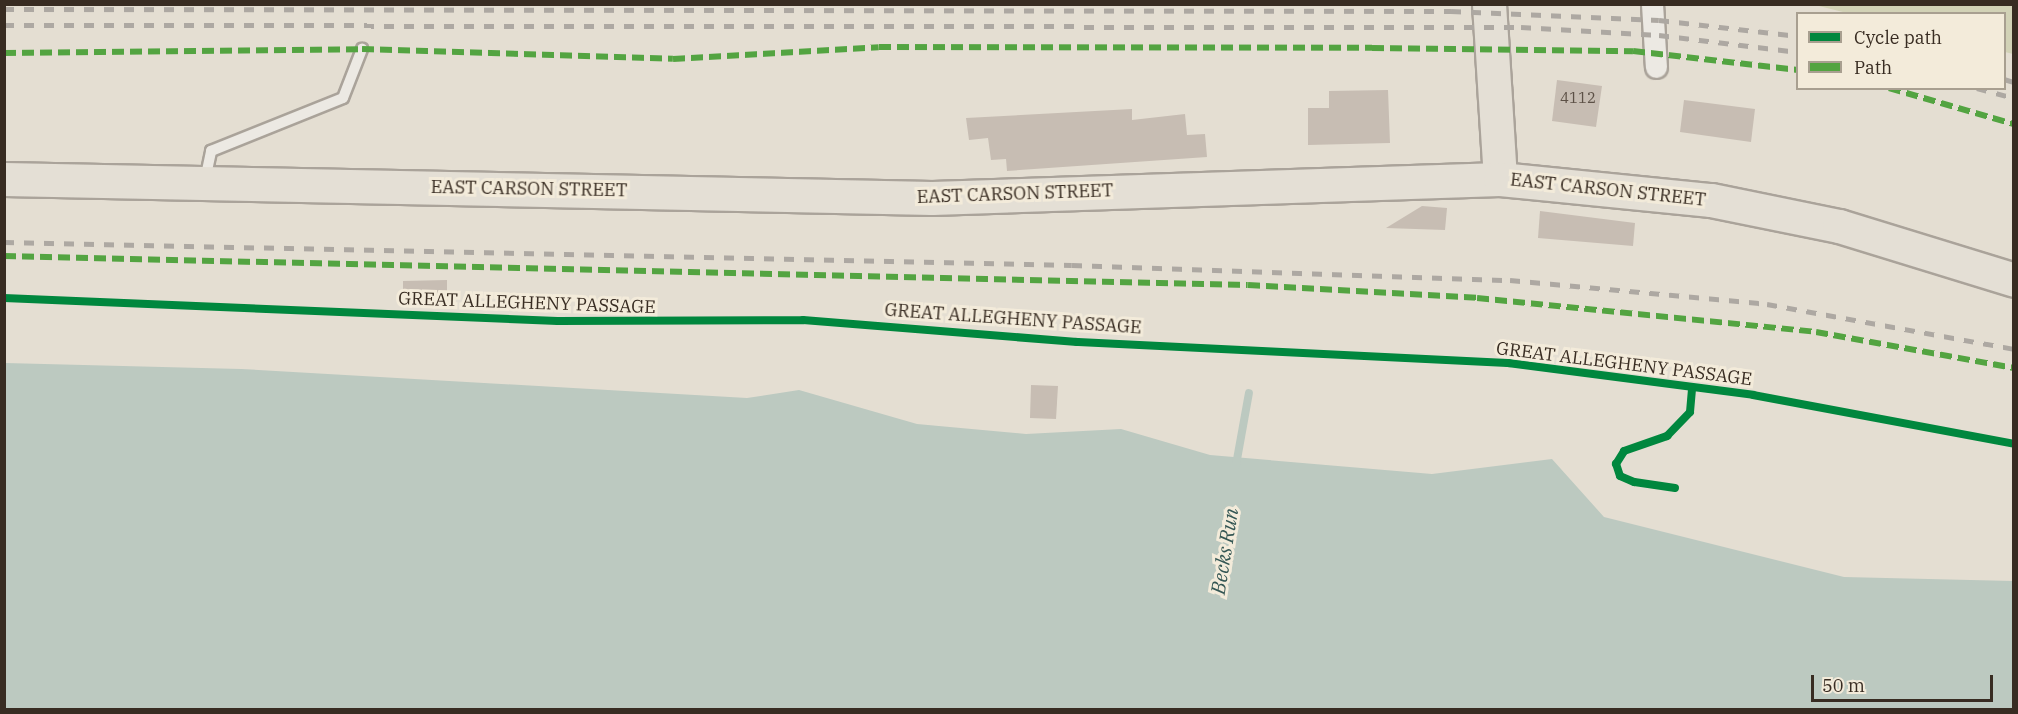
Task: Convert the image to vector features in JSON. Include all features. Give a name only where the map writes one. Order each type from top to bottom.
[{"type":"main road","points":[[1489,4],[1500,179]]},
{"type":"main road","name":"EAST CARSON STREET","points":[[4,178],[932,198],[1500,179],[1587,184],[1723,202],[1839,226],[2013,280]]},
{"type":"street","points":[[1652,4],[1656,67]]},
{"type":"lane","points":[[204,183],[211,151],[343,98],[362,49]]},
{"type":"green space","points":[[1815,5],[2013,5],[2013,54],[2006,52],[2006,12],[1843,12]]},
{"type":"water","points":[[5,363],[241,369],[747,398],[799,390],[917,424],[1026,434],[1121,429],[1210,455],[1432,474],[1552,459],[1604,517],[1844,577],[2013,581],[2013,709],[5,709]]},
{"type":"building","points":[[1557,80],[1602,86],[1596,127],[1552,121]]},
{"type":"building","points":[[1388,90],[1390,143],[1308,145],[1308,108],[1329,108],[1329,91]]},
{"type":"building","points":[[1684,100],[1755,109],[1751,142],[1680,132]]},
{"type":"building","points":[[1132,109],[1132,120],[1185,114],[1187,135],[1205,134],[1207,157],[1007,171],[1006,159],[991,160],[988,138],[969,140],[966,118]]},
{"type":"building","points":[[1422,206],[1447,208],[1445,230],[1386,228]]},
{"type":"building","points":[[1540,211],[1635,223],[1633,246],[1538,238]]},
{"type":"building","points":[[447,280],[447,305],[403,306],[403,281]]},
{"type":"building","points":[[1031,385],[1058,386],[1056,419],[1030,418]]},
{"type":"waterway","name":"Becks Run","points":[[1236,465],[1249,393]]},
{"type":"railway","points":[[4,9],[1451,11],[1659,20],[1796,36]]},
{"type":"railway","points":[[4,25],[1521,27],[1659,35],[1796,52]]},
{"type":"railway","points":[[2006,80],[2014,82]]},
{"type":"railway","points":[[1984,90],[2014,98]]},
{"type":"railway","points":[[4,242],[1072,265],[1510,280],[1767,304],[2014,349]]},
{"type":"marked path","points":[[4,53],[362,49],[673,59],[879,47],[1372,48],[1633,51],[1796,70]]},
{"type":"marked path","points":[[1896,90],[2014,124]]},
{"type":"marked path","points":[[4,256],[1248,285],[1477,298],[1816,332],[2014,368]]},
{"type":"cycle path","name":"GREAT ALLEGHENY PASSAGE","points":[[4,298],[558,321],[803,320],[1077,342],[1508,363],[1753,395],[2014,444]]},
{"type":"cycle path","name":"GREAT ALLEGHENY PASSAGE","points":[[1675,488],[1634,482],[1620,476],[1616,464],[1624,451],[1667,436],[1690,412],[1692,388]]}]
